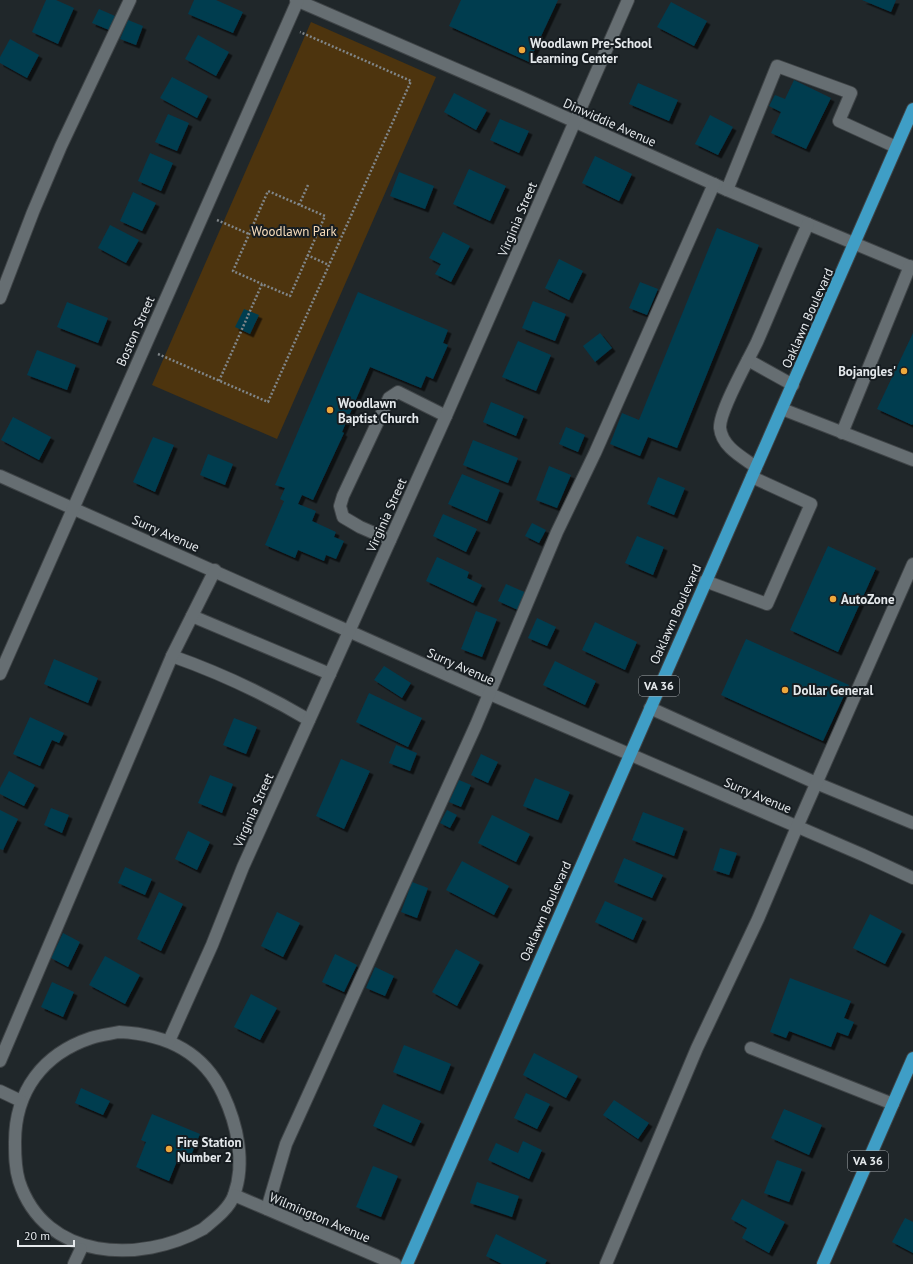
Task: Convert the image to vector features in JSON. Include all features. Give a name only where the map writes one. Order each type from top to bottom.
[{"type":"highway","name":"Oaklawn Boulevard","points":[[407,1264],[913,109]]},
{"type":"highway","name":"VA 36","points":[[823,1264],[913,1058]]},
{"type":"street","points":[[0,298],[33,212],[61,146],[130,0]]},
{"type":"street","name":"Dinwiddie Avenue","points":[[297,0],[574,121],[727,190],[911,267]]},
{"type":"street","name":"Boston Street","points":[[0,674],[297,0]]},
{"type":"street","name":"Virginia Street","points":[[169,1041],[212,945],[243,867],[446,416],[628,0]]},
{"type":"street","points":[[727,190],[777,66],[851,93],[839,122],[896,147]]},
{"type":"street","points":[[267,1209],[286,1144],[490,694],[558,532],[714,184]]},
{"type":"street","points":[[705,581],[767,604],[811,504],[754,472],[731,449],[724,439],[720,427],[724,410],[748,360],[808,224]]},
{"type":"street","points":[[842,433],[911,267]]},
{"type":"street","points":[[748,360],[793,385]]},
{"type":"street","points":[[390,540],[360,527],[343,517],[340,506],[343,496],[389,398],[394,394],[398,392],[446,416]]},
{"type":"street","points":[[782,410],[913,460]]},
{"type":"street","name":"Surry Avenue","points":[[0,476],[215,570],[490,694],[913,878]]},
{"type":"street","points":[[606,1264],[697,1048],[758,919],[816,783],[913,564]]},
{"type":"street","points":[[0,1061],[172,656],[215,570]]},
{"type":"street","points":[[192,616],[330,674]]},
{"type":"street","points":[[172,656],[214,671],[309,720]]},
{"type":"street","points":[[650,708],[816,783],[913,823]]},
{"type":"street","points":[[119,1032],[142,1033],[169,1041],[187,1051],[204,1065],[220,1088],[231,1111],[240,1155],[234,1195],[230,1202],[214,1220],[194,1236],[172,1248],[153,1254],[131,1258],[108,1257],[81,1249],[58,1236],[41,1222],[29,1204],[19,1180],[15,1159],[15,1125],[21,1101],[30,1082],[46,1064],[65,1050],[91,1038],[119,1032]]},
{"type":"street","points":[[751,1048],[893,1104]]},
{"type":"street","points":[[0,1091],[21,1101]]},
{"type":"street","name":"Wilmington Avenue","points":[[234,1195],[395,1264]]},
{"type":"street","points":[[74,1264],[81,1249]]},
{"type":"path","points":[[143,347],[268,402],[411,81],[286,26]]},
{"type":"path","points":[[299,205],[308,185]]},
{"type":"path","points":[[268,191],[299,205],[325,216],[290,296],[233,271],[268,191]]},
{"type":"path","points":[[203,214],[249,234]]},
{"type":"path","points":[[308,255],[329,265]]},
{"type":"path","points":[[219,381],[262,284]]},
{"type":"green space","name":"Woodlawn Park","points":[[311,22],[436,77],[277,439],[152,385]]},
{"type":"building","points":[[46,0],[56,0],[74,8],[58,44],[32,32]]},
{"type":"building","points":[[194,0],[216,0],[243,12],[233,33],[188,14]]},
{"type":"building","points":[[461,0],[558,0],[529,62],[449,26]]},
{"type":"building","points":[[862,0],[896,0],[891,12]]},
{"type":"building","points":[[671,2],[707,21],[694,46],[657,27]]},
{"type":"building","points":[[99,9],[115,16],[109,30],[92,23]]},
{"type":"building","points":[[128,20],[143,26],[136,45],[120,39]]},
{"type":"building","points":[[198,35],[229,52],[216,76],[185,59]]},
{"type":"building","points":[[10,39],[39,55],[27,78],[0,63],[0,57]]},
{"type":"building","points":[[172,77],[208,96],[197,118],[160,98]]},
{"type":"building","points":[[794,80],[831,98],[806,149],[771,133],[781,112],[769,106],[775,95],[785,99]]},
{"type":"building","points":[[638,83],[678,100],[669,121],[629,104]]},
{"type":"building","points":[[454,93],[487,110],[476,130],[444,112]]},
{"type":"building","points":[[168,114],[189,123],[177,151],[155,142]]},
{"type":"building","points":[[710,115],[733,127],[718,155],[695,144]]},
{"type":"building","points":[[500,119],[529,131],[519,153],[490,140]]},
{"type":"building","points":[[150,153],[173,163],[161,191],[138,181]]},
{"type":"building","points":[[595,156],[632,174],[619,201],[582,183]]},
{"type":"building","points":[[469,169],[506,186],[490,221],[453,204]]},
{"type":"building","points":[[399,172],[434,186],[425,209],[390,196]]},
{"type":"building","points":[[133,192],[156,203],[142,231],[120,221]]},
{"type":"building","points":[[110,225],[139,240],[126,263],[98,248]]},
{"type":"building","points":[[717,228],[759,245],[677,448],[648,437],[640,456],[610,444],[622,413],[639,420]]},
{"type":"building","points":[[443,232],[470,246],[451,282],[435,274],[441,264],[429,258]]},
{"type":"building","points":[[559,259],[583,271],[569,300],[545,288]]},
{"type":"building","points":[[640,282],[658,289],[647,315],[629,308]]},
{"type":"building","name":"Woodlawn Baptist Church","points":[[358,292],[448,330],[443,343],[448,345],[433,379],[426,376],[421,388],[370,367],[342,432],[344,433],[313,500],[302,495],[298,504],[316,511],[312,521],[336,532],[334,537],[344,541],[336,559],[326,555],[324,561],[298,550],[295,558],[265,545],[284,501],[280,499],[285,488],[275,485]]},
{"type":"building","points":[[533,301],[566,314],[555,341],[522,328]]},
{"type":"building","points":[[67,302],[108,318],[98,343],[57,327]]},
{"type":"building","points":[[244,309],[259,315],[250,334],[235,327]]},
{"type":"building","points":[[600,333],[612,348],[595,362],[583,346]]},
{"type":"building","name":"Bojangles'","points":[[913,333],[913,424],[912,425],[877,409]]},
{"type":"building","points":[[518,341],[551,355],[536,391],[502,377]]},
{"type":"building","points":[[37,350],[76,365],[67,390],[27,375]]},
{"type":"building","points":[[491,402],[524,416],[516,436],[483,422]]},
{"type":"building","points":[[13,417],[51,437],[39,460],[1,440]]},
{"type":"building","points":[[566,427],[585,435],[578,452],[559,444]]},
{"type":"building","points":[[153,437],[174,445],[155,492],[133,482]]},
{"type":"building","points":[[473,440],[518,458],[508,483],[463,465]]},
{"type":"building","points":[[208,454],[233,464],[225,485],[200,475]]},
{"type":"building","points":[[549,466],[571,475],[557,508],[536,500]]},
{"type":"building","points":[[462,474],[500,490],[487,521],[448,504]]},
{"type":"building","points":[[658,477],[685,488],[674,515],[647,504]]},
{"type":"building","points":[[443,514],[477,529],[466,552],[433,536]]},
{"type":"building","points":[[532,523],[546,530],[539,543],[525,536]]},
{"type":"building","points":[[637,536],[664,547],[653,575],[625,563]]},
{"type":"building","name":"AutoZone","points":[[828,546],[876,568],[838,652],[790,630]]},
{"type":"building","points":[[437,557],[469,572],[467,578],[482,585],[473,603],[426,581]]},
{"type":"building","points":[[506,584],[529,594],[520,611],[498,601]]},
{"type":"building","points":[[476,611],[497,619],[482,657],[461,649]]},
{"type":"building","points":[[537,618],[556,627],[547,646],[528,638]]},
{"type":"building","points":[[595,622],[637,642],[625,670],[582,650]]},
{"type":"building","name":"Dollar General","points":[[746,639],[849,685],[823,741],[721,695]]},
{"type":"building","points":[[54,659],[98,678],[88,703],[44,684]]},
{"type":"building","points":[[555,661],[596,681],[585,705],[543,685]]},
{"type":"building","points":[[384,666],[411,683],[402,698],[374,680]]},
{"type":"building","points":[[369,693],[422,718],[408,747],[356,722]]},
{"type":"building","points":[[30,717],[64,733],[59,743],[52,740],[40,766],[13,754]]},
{"type":"building","points":[[234,718],[257,727],[246,754],[223,745]]},
{"type":"building","points":[[396,745],[417,753],[410,771],[389,763]]},
{"type":"building","points":[[481,754],[498,762],[488,783],[471,775]]},
{"type":"building","points":[[341,759],[370,771],[344,829],[316,816]]},
{"type":"building","points":[[9,771],[35,785],[24,806],[0,794],[0,788]]},
{"type":"building","points":[[210,775],[233,784],[222,813],[198,803]]},
{"type":"building","points":[[535,778],[570,792],[558,820],[523,806]]},
{"type":"building","points":[[459,780],[471,785],[461,807],[449,802]]},
{"type":"building","points":[[51,808],[69,815],[62,833],[44,825]]},
{"type":"building","points":[[0,810],[18,819],[3,850],[0,849]]},
{"type":"building","points":[[447,810],[457,815],[450,828],[440,823]]},
{"type":"building","points":[[643,812],[684,828],[674,856],[632,840]]},
{"type":"building","points":[[492,815],[530,834],[516,862],[478,843]]},
{"type":"building","points":[[188,831],[210,842],[197,870],[175,859]]},
{"type":"building","points":[[720,848],[737,853],[729,875],[713,870]]},
{"type":"building","points":[[624,858],[663,875],[652,898],[614,882]]},
{"type":"building","points":[[462,861],[509,886],[494,915],[446,890]]},
{"type":"building","points":[[125,867],[152,879],[145,895],[118,883]]},
{"type":"building","points":[[412,882],[428,888],[417,918],[401,912]]},
{"type":"building","points":[[159,892],[183,904],[161,951],[137,939]]},
{"type":"building","points":[[605,901],[643,918],[633,940],[595,922]]},
{"type":"building","points":[[277,912],[300,923],[283,957],[261,946]]},
{"type":"building","points":[[870,914],[902,931],[885,964],[853,948]]},
{"type":"building","points":[[63,933],[80,942],[68,967],[51,958]]},
{"type":"building","points":[[456,949],[480,962],[457,1006],[432,992]]},
{"type":"building","points":[[335,954],[357,965],[344,992],[322,982]]},
{"type":"building","points":[[105,956],[140,975],[125,1004],[89,985]]},
{"type":"building","points":[[375,967],[394,976],[385,996],[366,988]]},
{"type":"building","points":[[790,978],[851,1001],[844,1018],[854,1022],[848,1036],[837,1032],[831,1047],[789,1031],[786,1038],[770,1032]]},
{"type":"building","points":[[52,982],[74,992],[63,1017],[41,1007]]},
{"type":"building","points":[[251,994],[277,1008],[260,1040],[234,1027]]},
{"type":"building","points":[[404,1045],[451,1064],[440,1091],[393,1072]]},
{"type":"building","points":[[534,1053],[578,1076],[566,1098],[523,1075]]},
{"type":"building","points":[[81,1088],[110,1101],[103,1115],[75,1103]]},
{"type":"building","points":[[526,1093],[550,1104],[537,1129],[514,1118]]},
{"type":"building","points":[[614,1100],[649,1123],[638,1139],[603,1115]]},
{"type":"building","points":[[383,1104],[421,1121],[411,1143],[373,1126]]},
{"type":"building","points":[[784,1109],[822,1125],[809,1155],[771,1138]]},
{"type":"building","name":"Fire Station Number 2","points":[[152,1114],[200,1134],[189,1160],[179,1156],[169,1181],[136,1167],[146,1142],[141,1140]]},
{"type":"building","points":[[523,1141],[542,1150],[529,1179],[488,1160],[496,1143],[518,1153]]},
{"type":"building","points":[[777,1160],[802,1169],[789,1202],[764,1193]]},
{"type":"building","points":[[373,1166],[398,1176],[381,1217],[356,1207]]},
{"type":"building","points":[[477,1182],[519,1196],[512,1217],[470,1203]]},
{"type":"building","points":[[742,1199],[785,1222],[769,1253],[742,1238],[747,1228],[731,1219]]},
{"type":"building","points":[[905,1218],[913,1222],[913,1253],[892,1242]]},
{"type":"building","points":[[496,1234],[547,1260],[545,1264],[502,1264],[486,1256]]},
{"type":"place","name":"Woodlawn Pre-School Learning Center","points":[[522,50]]},
{"type":"place","name":"Bojangles'","points":[[904,371]]},
{"type":"place","name":"Woodlawn Baptist Church","points":[[330,410]]},
{"type":"place","name":"AutoZone","points":[[833,599]]},
{"type":"place","name":"Dollar General","points":[[785,690]]},
{"type":"place","name":"Fire Station Number 2","points":[[169,1149]]}]
